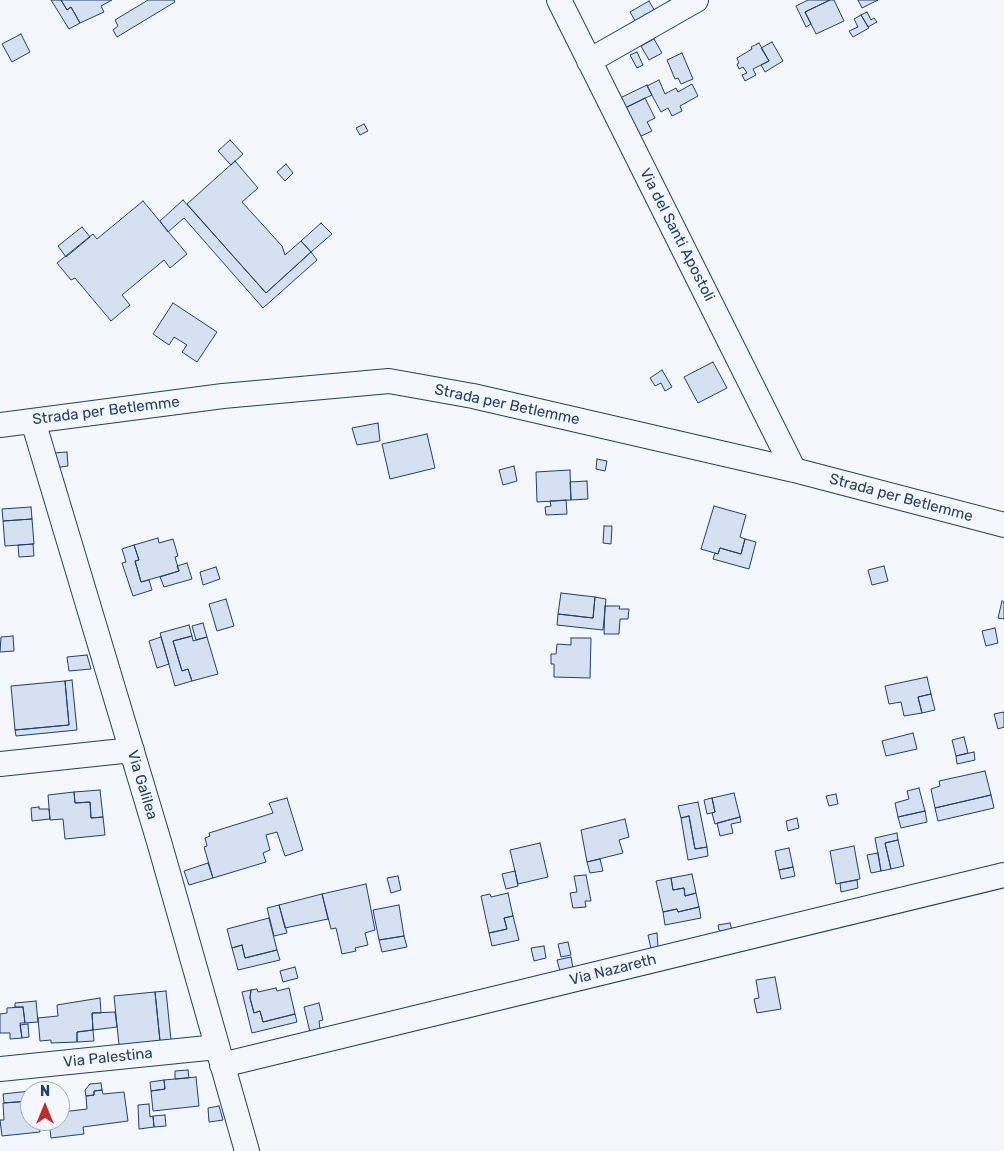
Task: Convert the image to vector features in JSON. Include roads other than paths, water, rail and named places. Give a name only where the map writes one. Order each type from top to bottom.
[{"type":"street","name":"Via del Santi Apostoli","points":[[559,0],[794,470]]},
{"type":"street","points":[[589,61],[696,0]]},
{"type":"street","name":"Strada per Betlemme","points":[[0,425],[223,396],[390,381],[473,396],[794,470],[1004,525]]},
{"type":"street","name":"Via Galilea","points":[[34,421],[194,962],[247,1151]]},
{"type":"street","points":[[0,764],[132,750]]},
{"type":"street","name":"Via Nazareth","points":[[219,1056],[1004,875]]},
{"type":"street","name":"Via Palestina","points":[[0,1069],[219,1056]]}]
